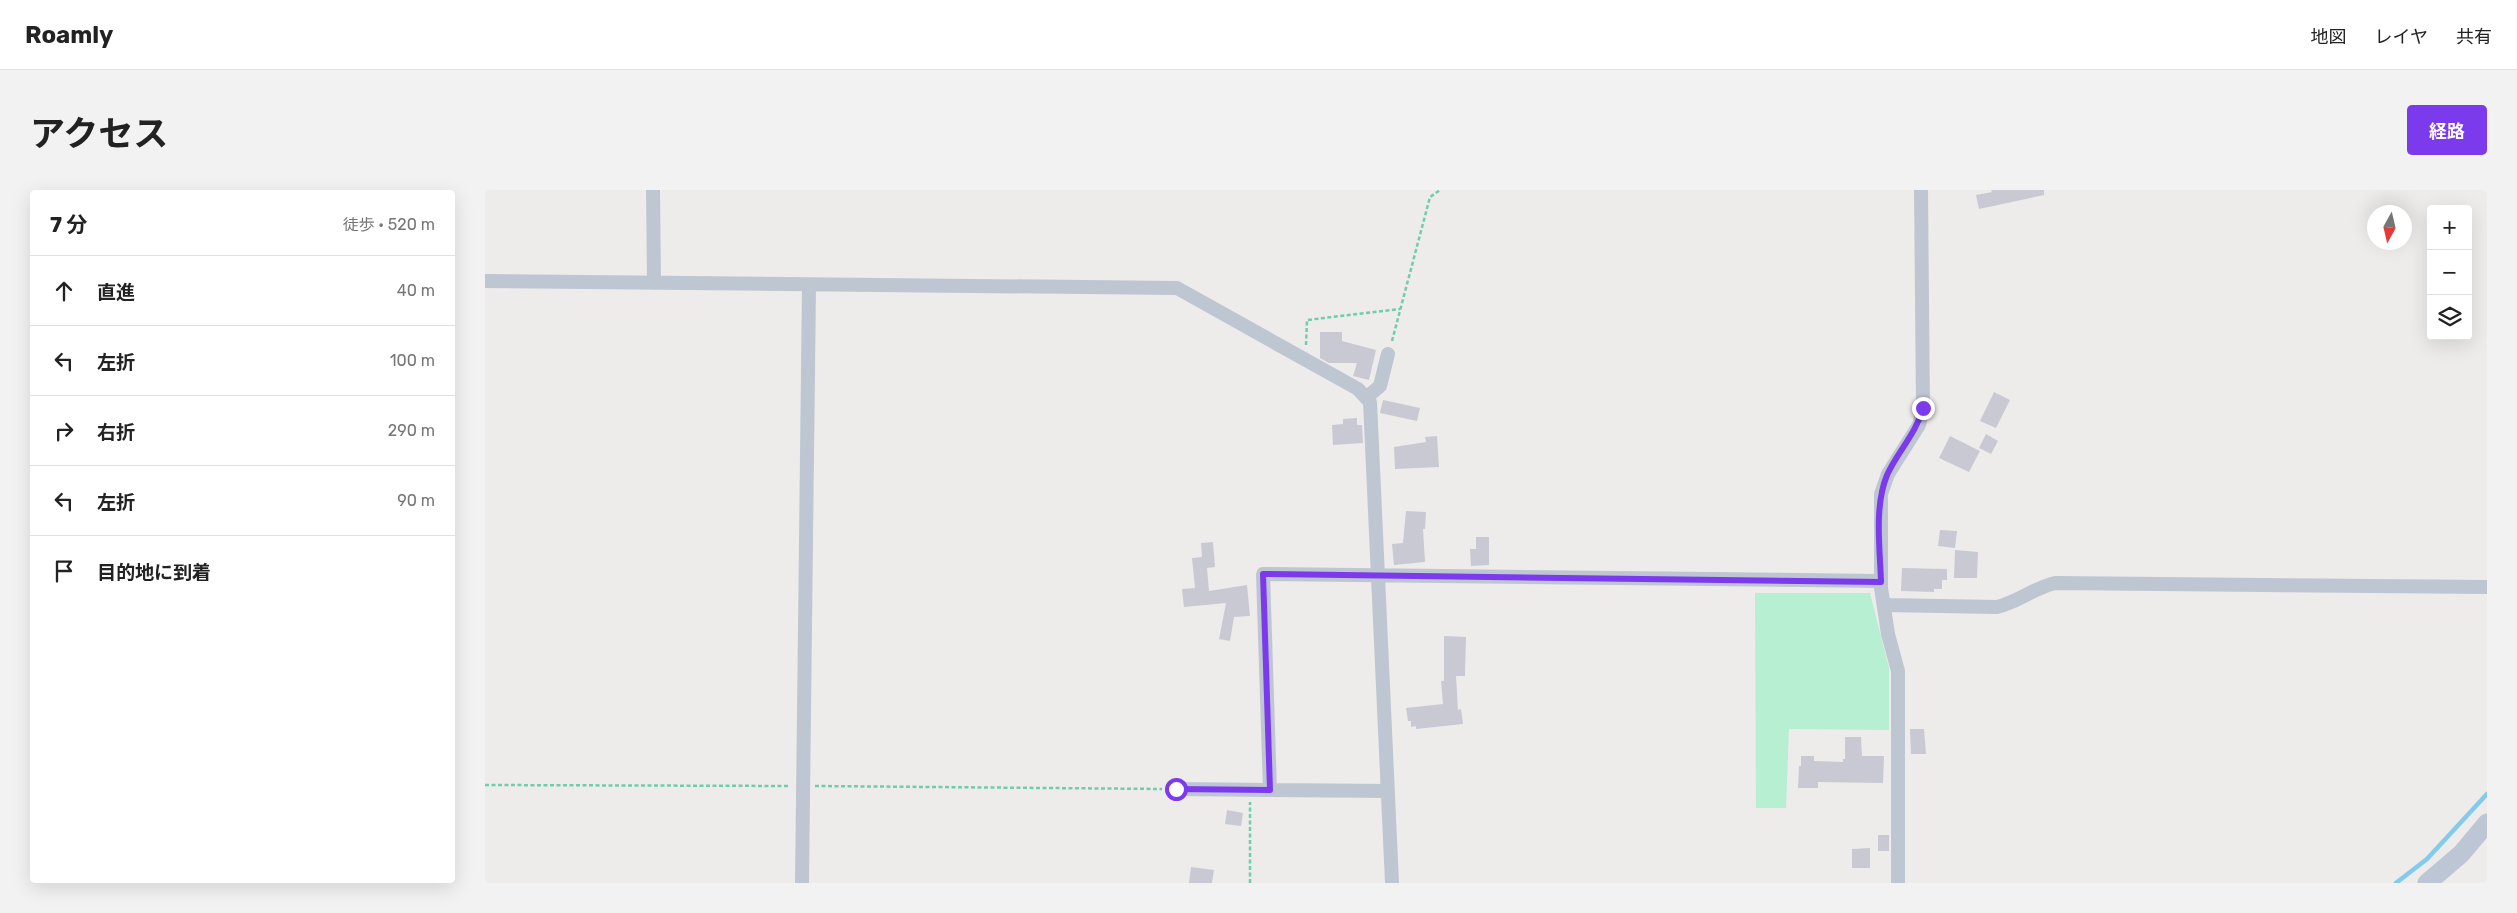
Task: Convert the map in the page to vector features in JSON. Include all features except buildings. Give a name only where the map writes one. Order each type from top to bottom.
[{"type":"main road","points":[[2427,883],[2461,854],[2487,823]]},
{"type":"street","points":[[653,190],[654,283]]},
{"type":"street","points":[[1898,883],[1897,671],[1881,582],[1881,494],[1888,474],[1919,425],[1923,408],[1921,190]]},
{"type":"street","points":[[485,281],[1177,288],[1358,389],[1370,402],[1392,883]]},
{"type":"street","points":[[802,883],[809,285]]},
{"type":"street","points":[[1366,398],[1380,386],[1388,354]]},
{"type":"street","points":[[1270,790],[1263,574],[1378,577],[1881,582]]},
{"type":"street","points":[[1884,605],[1997,607],[2008,604],[2041,587],[2055,583],[2487,587]]},
{"type":"street","points":[[1176,789],[1388,791]]},
{"type":"path","points":[[1388,354],[1430,197],[1440,190]]},
{"type":"path","points":[[1303,359],[1307,320],[1400,309]]},
{"type":"path","points":[[485,785],[1176,789]]},
{"type":"path","points":[[1250,883],[1251,790]]},
{"type":"green space","points":[[1755,593],[1870,593],[1889,668],[1889,730],[1789,729],[1786,808],[1756,808]]},
{"type":"waterway","points":[[2396,883],[2427,859],[2487,794]]},
{"type":"route","points":[[1176,789],[1270,790],[1263,574],[1378,577],[1881,582],[1881,494],[1888,474],[1919,425],[1923,408]]}]
